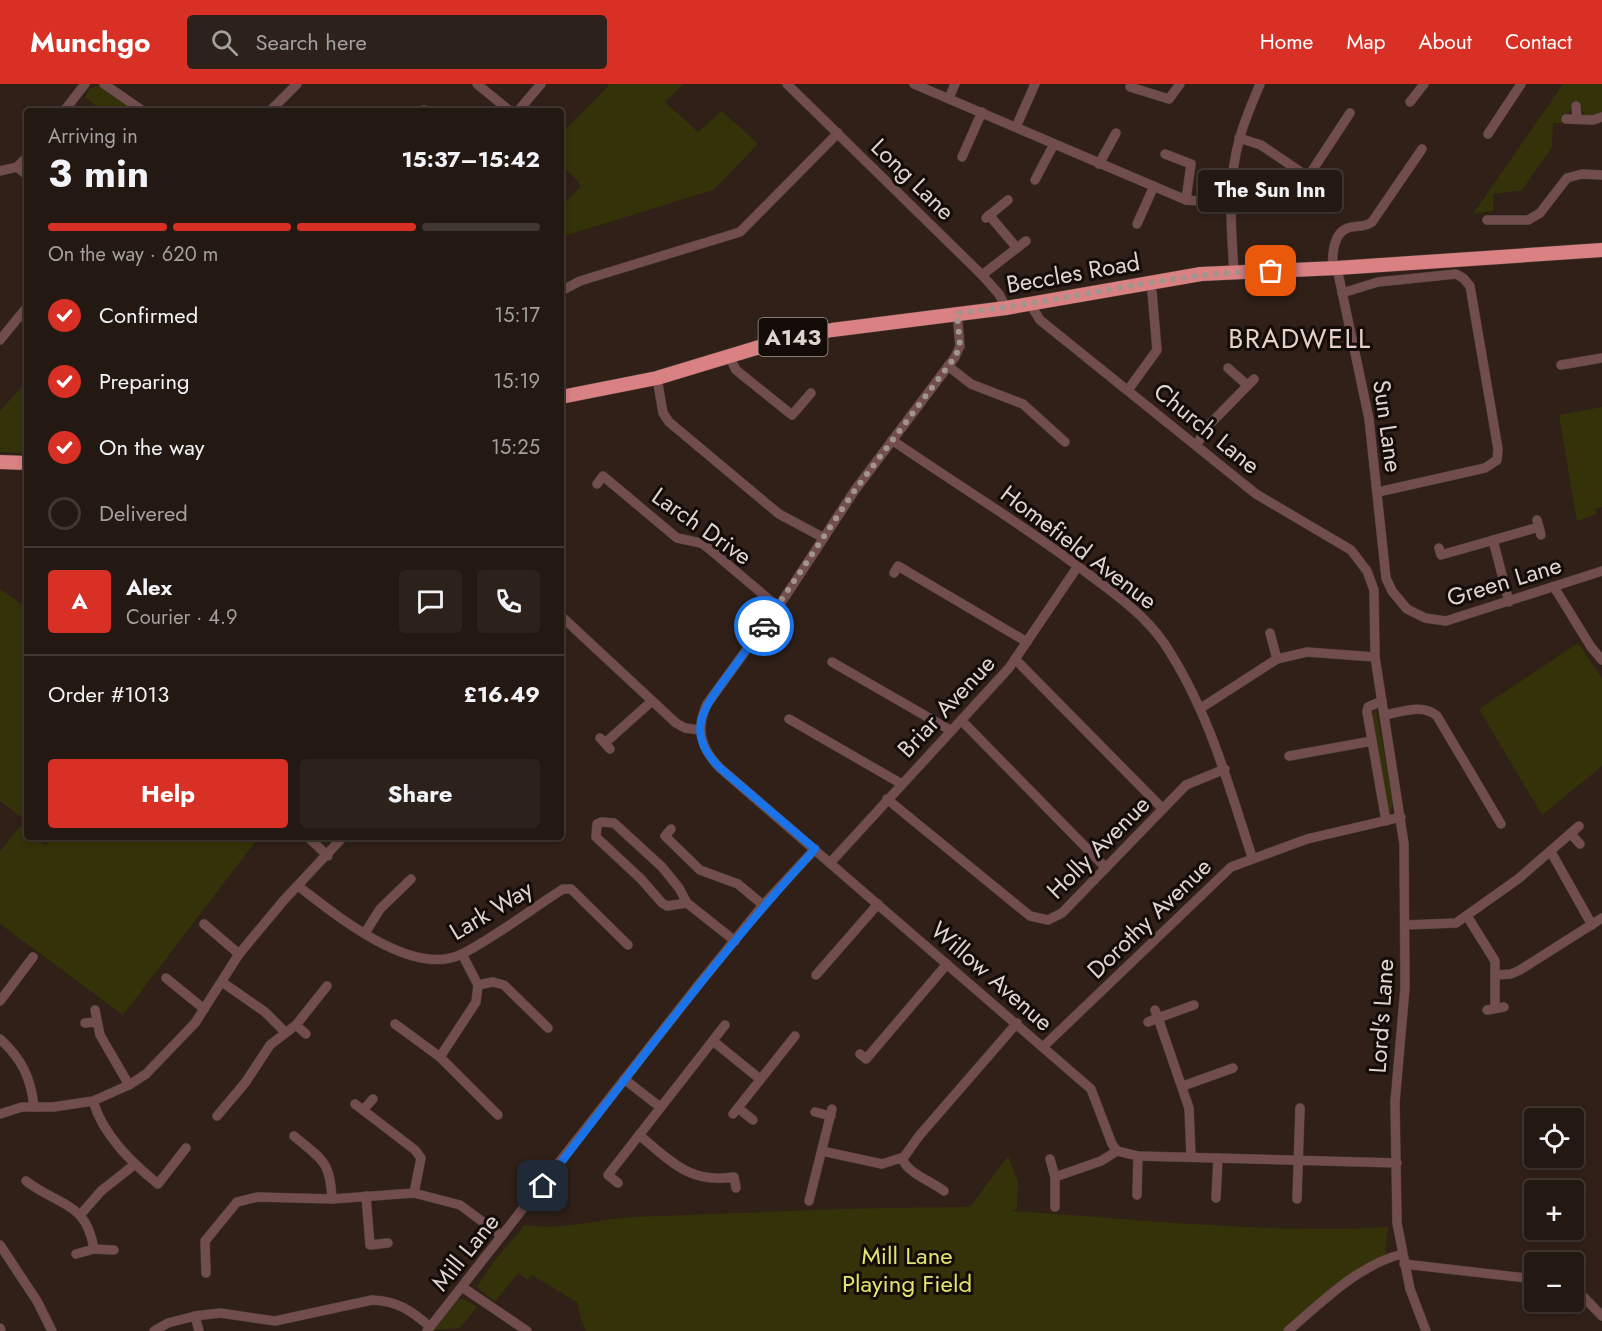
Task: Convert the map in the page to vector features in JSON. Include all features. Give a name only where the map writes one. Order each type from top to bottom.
[{"type":"highway","name":"Beccles Road","points":[[564,396],[657,378],[786,339],[832,330],[1006,308],[1169,279],[1233,272],[1335,268],[1563,250],[1602,250]]},
{"type":"highway","points":[[0,462],[24,463]]},
{"type":"street","points":[[66,108],[85,84]]},
{"type":"street","points":[[104,84],[139,108]]},
{"type":"street","points":[[273,108],[297,84]]},
{"type":"street","points":[[477,84],[506,108]]},
{"type":"street","points":[[521,108],[541,84]]},
{"type":"street","name":"Long Lane","points":[[787,84],[982,275],[999,294],[1006,308]]},
{"type":"street","points":[[914,84],[1186,201],[1230,203]]},
{"type":"street","points":[[949,98],[955,84]]},
{"type":"street","points":[[1016,127],[1035,84]]},
{"type":"street","points":[[1130,87],[1169,99],[1180,84]]},
{"type":"street","points":[[1233,272],[1230,203],[1239,138],[1260,84]]},
{"type":"street","points":[[1410,102],[1424,84]]},
{"type":"street","points":[[1489,126],[1521,84]]},
{"type":"street","points":[[1409,87],[1417,93]]},
{"type":"street","points":[[1576,106],[1577,118]]},
{"type":"street","points":[[962,150],[982,112]]},
{"type":"street","points":[[1286,209],[1350,113]]},
{"type":"street","points":[[1334,115],[1343,122]]},
{"type":"street","points":[[1566,119],[1593,120],[1602,117]]},
{"type":"street","points":[[564,289],[580,281],[740,232],[838,133]]},
{"type":"street","points":[[1099,164],[1116,133]]},
{"type":"street","points":[[1239,138],[1261,145],[1308,177]]},
{"type":"street","points":[[1035,180],[1054,144]]},
{"type":"street","name":"Sun Lane","points":[[1392,591],[1386,578],[1378,492],[1364,388],[1335,268],[1334,244],[1344,230],[1372,222],[1422,149]]},
{"type":"street","points":[[1165,154],[1191,164],[1186,201]]},
{"type":"street","points":[[0,171],[17,167],[24,160]]},
{"type":"street","points":[[17,167],[24,173]]},
{"type":"street","points":[[1487,220],[1498,215],[1528,220],[1536,216],[1567,178],[1582,174],[1602,175]]},
{"type":"street","points":[[1137,224],[1154,186]]},
{"type":"street","points":[[1008,200],[986,217],[1017,248]]},
{"type":"street","points":[[1292,200],[1301,206]]},
{"type":"street","points":[[982,275],[1026,241]]},
{"type":"street","points":[[1342,293],[1378,282],[1456,274],[1464,278],[1470,286],[1498,449],[1497,460],[1485,468],[1378,492]]},
{"type":"street","points":[[1128,390],[1157,350],[1152,292]]},
{"type":"street","name":"Church Lane","points":[[1030,304],[1040,320],[1197,444],[1256,494],[1351,550],[1367,571]]},
{"type":"street","points":[[0,340],[24,311]]},
{"type":"street","points":[[815,849],[711,759],[702,741],[700,719],[707,704],[778,607],[892,440],[948,366],[960,346],[957,313]]},
{"type":"street","points":[[729,356],[736,370],[792,415],[811,393]]},
{"type":"street","points":[[1561,365],[1602,358]]},
{"type":"street","points":[[948,366],[971,384],[1023,404],[1065,442]]},
{"type":"street","points":[[1197,444],[1210,424],[1250,382],[1228,368]]},
{"type":"street","points":[[657,378],[663,413],[669,422],[779,514],[824,538]]},
{"type":"street","name":"Homefield Avenue","points":[[892,440],[1036,534],[1134,609],[1154,630],[1201,708],[1225,769],[1252,857]]},
{"type":"street","name":"Larch Drive","points":[[603,477],[677,538],[701,543],[778,607]]},
{"type":"street","points":[[1441,556],[1539,528]]},
{"type":"street","points":[[1493,540],[1509,602]]},
{"type":"street","points":[[898,566],[1027,642]]},
{"type":"street","name":"Briar Avenue","points":[[830,863],[900,783],[1015,659],[1078,566]]},
{"type":"street","points":[[1367,571],[1385,567]]},
{"type":"street","name":"Lord's Lane","points":[[1367,571],[1376,601],[1375,657],[1401,817],[1405,988],[1395,1102],[1397,1223],[1410,1289],[1426,1331]]},
{"type":"street","name":"Green Lane","points":[[1392,591],[1407,609],[1435,621],[1460,619],[1602,571]]},
{"type":"street","points":[[1554,587],[1590,647],[1602,660]]},
{"type":"street","points":[[564,619],[678,725],[700,730]]},
{"type":"street","points":[[1270,633],[1277,659]]},
{"type":"street","points":[[1201,708],[1277,659],[1307,652],[1375,657]]},
{"type":"street","points":[[1015,659],[1163,809]]},
{"type":"street","points":[[832,662],[950,730]]},
{"type":"street","points":[[605,743],[652,701]]},
{"type":"street","points":[[1382,701],[1368,706],[1386,821]]},
{"type":"street","points":[[1384,715],[1420,709],[1434,713],[1501,824]]},
{"type":"street","points":[[789,719],[900,783]]},
{"type":"street","points":[[960,720],[1106,868]]},
{"type":"street","points":[[1290,756],[1372,741]]},
{"type":"street","name":"Holly Avenue","points":[[887,799],[1037,919],[1048,920],[1058,916],[1186,785],[1225,769]]},
{"type":"street","name":"Dorothy Avenue","points":[[1044,1046],[1224,872],[1252,857],[1307,839],[1401,817]]},
{"type":"street","points":[[687,903],[668,906],[656,898],[641,879],[596,837],[597,824],[614,823],[662,867],[679,888],[687,903],[735,941]]},
{"type":"street","points":[[1405,925],[1450,925],[1467,916],[1551,852],[1579,826]]},
{"type":"street","points":[[671,829],[664,836],[700,870],[738,884],[763,905]]},
{"type":"street","points":[[1571,834],[1580,844]]},
{"type":"street","points":[[311,840],[328,856]]},
{"type":"street","points":[[0,1114],[22,1107],[93,1101],[129,1085],[146,1074],[167,1054],[204,1009],[239,954],[341,840]]},
{"type":"street","name":"Willow Avenue","points":[[815,849],[1091,1089],[1112,1144],[1117,1151]]},
{"type":"street","name":"Mill Lane","points":[[428,1329],[763,905],[815,849]]},
{"type":"street","points":[[1551,852],[1592,924]]},
{"type":"street","points":[[365,933],[380,909],[411,879]]},
{"type":"street","name":"Lark Way","points":[[298,886],[365,933],[422,958],[438,959],[462,954],[563,889],[571,889],[628,945]]},
{"type":"street","points":[[816,975],[878,904]]},
{"type":"street","points":[[1467,916],[1491,952],[1496,975],[1495,1008]]},
{"type":"street","points":[[1496,975],[1505,976],[1520,970],[1602,918]]},
{"type":"street","points":[[204,924],[239,954]]},
{"type":"street","points":[[440,1057],[471,1013],[476,1002],[478,985],[462,954]]},
{"type":"street","points":[[0,1001],[33,957]]},
{"type":"street","points":[[866,1059],[947,964]]},
{"type":"street","points":[[166,978],[204,1009]]},
{"type":"street","points":[[222,982],[265,1012],[285,1032]]},
{"type":"street","points":[[478,985],[493,982],[504,985],[548,1028]]},
{"type":"street","points":[[217,1116],[245,1083],[270,1045],[296,1025],[327,986]]},
{"type":"street","points":[[1148,1022],[1157,1014],[1194,1005]]},
{"type":"street","points":[[94,1010],[100,1035],[129,1085]]},
{"type":"street","points":[[1157,1014],[1183,1086],[1191,1125],[1191,1156]]},
{"type":"street","points":[[85,1023],[97,1022]]},
{"type":"street","points":[[822,1151],[882,1164],[902,1159],[1017,1023]]},
{"type":"street","points":[[395,1024],[440,1057],[498,1115]]},
{"type":"street","points":[[296,1025],[306,1034]]},
{"type":"street","points":[[618,1183],[608,1175],[725,1025]]},
{"type":"street","points":[[753,1120],[736,1111],[793,1037]]},
{"type":"street","points":[[0,1039],[20,1059],[27,1072],[34,1107]]},
{"type":"street","points":[[713,1041],[760,1078]]},
{"type":"street","points":[[1183,1086],[1232,1068]]},
{"type":"street","points":[[624,1079],[660,1107]]},
{"type":"street","points":[[373,1099],[359,1107],[415,1150],[421,1158],[414,1193]]},
{"type":"street","points":[[93,1101],[98,1117],[134,1165],[156,1188],[186,1148]]},
{"type":"street","points":[[1297,1199],[1300,1108]]},
{"type":"street","points":[[809,1201],[832,1112],[815,1112]]},
{"type":"street","points":[[639,1135],[687,1173],[704,1178],[737,1174],[736,1188]]},
{"type":"street","points":[[294,1136],[326,1163],[331,1174],[332,1199]]},
{"type":"street","points":[[1055,1177],[1101,1161],[1117,1151],[1138,1156],[1397,1163]]},
{"type":"street","points":[[1137,1195],[1138,1156]]},
{"type":"street","points":[[1216,1198],[1218,1158]]},
{"type":"street","points":[[902,1159],[913,1173],[929,1179],[944,1191]]},
{"type":"street","points":[[1050,1159],[1055,1177],[1055,1207]]},
{"type":"street","points":[[81,1214],[101,1191],[134,1165]]},
{"type":"street","points":[[38,1190],[44,1180]]},
{"type":"street","points":[[26,1181],[81,1214],[90,1228],[94,1249]]},
{"type":"street","points":[[206,1273],[205,1241],[229,1218],[237,1202],[258,1197],[332,1199],[414,1193],[460,1205],[502,1236]]},
{"type":"street","points":[[366,1196],[370,1245],[388,1243]]},
{"type":"street","points":[[0,1245],[37,1301],[52,1331]]},
{"type":"street","points":[[76,1254],[94,1249],[114,1250]]},
{"type":"street","points":[[1288,1331],[1331,1293],[1380,1261],[1402,1254]]},
{"type":"street","points":[[1404,1264],[1524,1278]]},
{"type":"street","points":[[462,1287],[527,1331]]},
{"type":"street","points":[[1584,1297],[1602,1316]]},
{"type":"street","points":[[154,1331],[168,1323],[195,1316],[220,1313],[275,1321],[372,1300],[388,1301],[405,1307],[428,1329]]},
{"type":"street","points":[[195,1316],[199,1331]]},
{"type":"street","points":[[275,1321],[276,1331]]},
{"type":"green space","points":[[610,84],[683,84],[665,102],[698,132],[722,111],[758,144],[713,190],[564,236],[564,204],[580,187],[564,167],[564,131]]},
{"type":"green space","points":[[1563,84],[1602,84],[1602,112],[1585,117],[1580,106],[1572,106],[1565,123],[1553,123],[1552,147],[1522,190],[1493,194],[1493,211],[1473,214]]},
{"type":"green space","points":[[99,85],[131,108],[98,108],[85,97],[91,88]]},
{"type":"green space","points":[[24,384],[24,453],[0,452],[0,411]]},
{"type":"green space","points":[[1602,407],[1602,507],[1595,509],[1596,514],[1577,521],[1559,415]]},
{"type":"green space","points":[[0,589],[24,606],[24,819],[0,801]]},
{"type":"green space","points":[[1578,643],[1602,678],[1602,766],[1542,815],[1479,709]]},
{"type":"green space","points":[[1376,709],[1393,803],[1390,815],[1372,715]]},
{"type":"green space","points":[[20,826],[24,829],[24,840],[39,840],[46,845],[49,840],[257,840],[123,1015],[0,924],[0,852]]},
{"type":"green space","name":"Mill Lane Playing Field","points":[[1008,1156],[1018,1182],[1017,1209],[1011,1211],[1294,1229],[1388,1227],[1385,1255],[1284,1331],[586,1331],[578,1303],[532,1275],[528,1280],[518,1273],[495,1302],[477,1287],[494,1261],[525,1225],[552,1227],[633,1217],[970,1207]]},
{"type":"green space","points":[[464,1299],[477,1307],[460,1328],[434,1330],[458,1300]]},
{"type":"way so far","points":[[764,626],[788,594],[855,490],[955,357],[960,346],[957,313],[1006,308],[1201,274],[1271,271]]},
{"type":"place","name":"The Sun Inn","points":[[1271,271]]},
{"type":"district","name":"BRADWELL","points":[[1300,338]]},
{"type":"route","points":[[543,1186],[699,984],[763,905],[815,849],[720,768],[705,751],[702,741],[700,719],[707,704],[764,626]]}]
